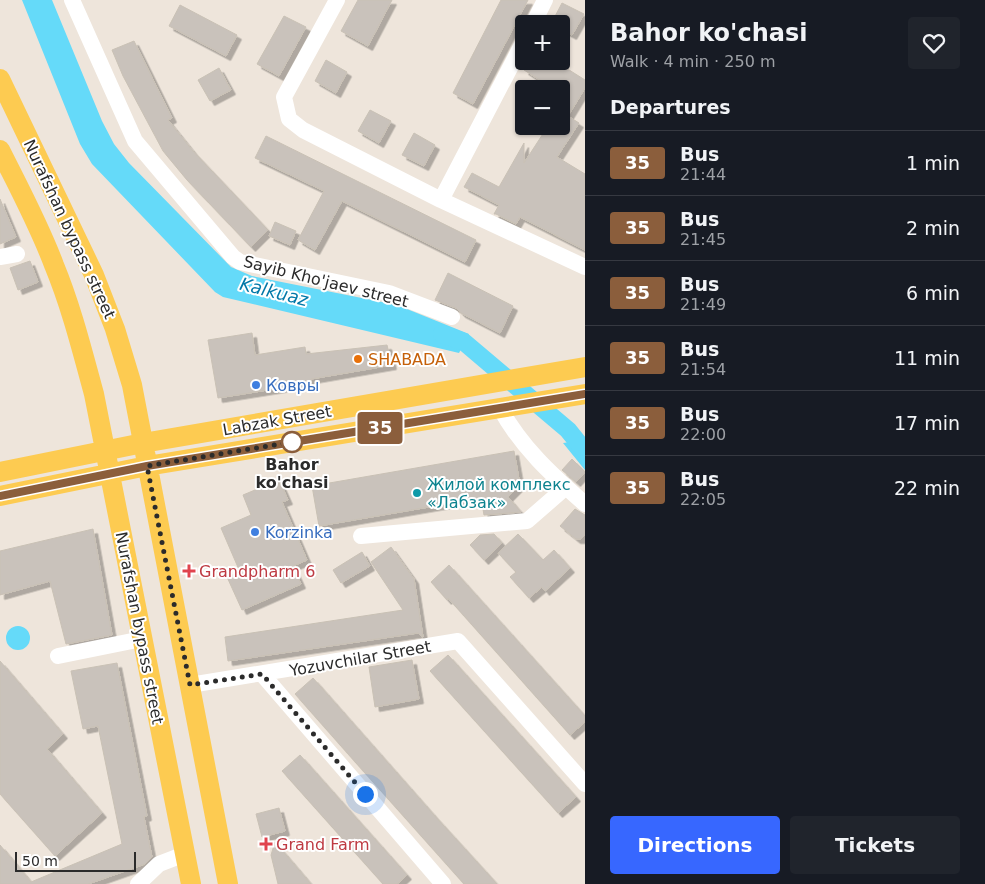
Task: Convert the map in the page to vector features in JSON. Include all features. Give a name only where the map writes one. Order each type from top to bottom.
[{"type":"main road","name":"Nurafshan bypass street","points":[[0,79],[87,258],[115,329],[132,385],[228,884]]},
{"type":"main road","name":"Nurafshan bypass street","points":[[0,150],[41,233],[64,292],[94,394],[191,884]]},
{"type":"main road","points":[[20,188],[37,189],[44,183],[46,174]]},
{"type":"main road","name":"Labzak Street","points":[[0,472],[143,443],[585,366]]},
{"type":"main road","name":"Labzak Street","points":[[0,496],[147,466],[585,394]]},
{"type":"street","name":"Sayib Kho'jaev street","points":[[72,0],[136,141],[233,257],[240,262],[389,293],[452,317]]},
{"type":"street","points":[[337,0],[284,97],[288,118],[303,130],[441,200],[585,267]]},
{"type":"street","points":[[538,15],[545,0]]},
{"type":"street","points":[[441,200],[515,58]]},
{"type":"street","points":[[0,257],[17,254]]},
{"type":"street","points":[[508,406],[511,429],[532,456],[585,504]]},
{"type":"street","points":[[361,536],[527,521],[566,487]]},
{"type":"street","points":[[58,656],[142,639]]},
{"type":"street","name":"Yozuvchilar Street","points":[[190,685],[458,641],[585,784]]},
{"type":"street","name":"Yozuvchilar Street","points":[[262,674],[443,884]]},
{"type":"street","points":[[138,884],[160,864],[185,854]]},
{"type":"water","points":[[22,0],[52,0],[102,121],[114,144],[129,163],[231,267],[252,276],[397,305],[469,334],[459,353],[223,297],[215,292],[92,164],[80,144]]},
{"type":"water","points":[[585,440],[585,470],[563,443]]},
{"type":"water","points":[[18,626],[26,630],[30,638],[26,646],[18,650],[10,646],[6,638],[10,630]]},
{"type":"building","points":[[358,0],[392,0],[368,46],[341,31]]},
{"type":"building","points":[[501,0],[528,0],[520,15],[515,15],[515,25],[473,104],[453,93]]},
{"type":"building","points":[[562,3],[584,14],[572,35],[570,34],[570,15],[556,15]]},
{"type":"building","points":[[180,5],[237,35],[226,56],[169,26]]},
{"type":"building","points":[[284,16],[306,27],[279,76],[257,64]]},
{"type":"building","points":[[134,41],[172,118],[168,120],[193,151],[268,230],[251,247],[187,180],[163,151],[123,76],[112,50]]},
{"type":"building","points":[[326,60],[347,72],[336,93],[315,81]]},
{"type":"building","points":[[219,68],[231,90],[210,101],[198,80]]},
{"type":"building","points":[[524,70],[569,70],[585,80],[585,88],[570,113],[570,80],[540,80]]},
{"type":"building","points":[[370,110],[391,121],[379,143],[358,131]]},
{"type":"building","points":[[570,117],[579,123],[557,157],[585,174],[585,250],[520,217],[516,224],[494,214],[499,205],[464,187],[472,173],[499,187],[524,143],[524,163],[542,135],[570,135]]},
{"type":"building","points":[[414,133],[435,145],[424,166],[402,155]]},
{"type":"building","points":[[266,136],[476,240],[465,262],[342,201],[315,250],[298,240],[324,191],[255,158]]},
{"type":"building","points":[[0,199],[16,237],[0,244]]},
{"type":"building","points":[[275,222],[296,231],[290,245],[269,236]]},
{"type":"building","points":[[30,261],[38,282],[18,290],[10,268]]},
{"type":"building","points":[[448,273],[513,306],[500,333],[461,313],[456,308],[435,300]]},
{"type":"building","points":[[252,333],[255,355],[305,347],[306,354],[387,345],[392,365],[311,379],[311,383],[218,398],[208,340]]},
{"type":"building","name":"Жилой комплекс «Лабзак»","points":[[514,451],[520,485],[508,497],[521,512],[484,515],[481,498],[319,526],[312,486]]},
{"type":"building","points":[[572,459],[585,472],[576,482],[562,470]]},
{"type":"building","points":[[279,480],[288,500],[282,502],[307,560],[293,566],[301,584],[242,610],[227,577],[240,572],[221,528],[251,515],[243,495]]},
{"type":"building","points":[[575,509],[585,515],[585,535],[581,539],[576,539],[560,526]]},
{"type":"building","points":[[93,529],[112,635],[66,644],[50,581],[0,595],[0,551]]},
{"type":"building","points":[[494,534],[502,543],[484,560],[470,545],[480,535]]},
{"type":"building","points":[[518,534],[543,560],[554,550],[570,568],[545,591],[542,587],[529,598],[510,577],[516,572],[498,553]]},
{"type":"building","points":[[391,547],[414,579],[423,637],[418,633],[228,661],[225,637],[403,610],[371,562]]},
{"type":"building","points":[[362,552],[370,566],[341,583],[333,570]]},
{"type":"building","points":[[449,565],[585,716],[585,722],[570,735],[448,598],[447,600],[431,582]]},
{"type":"building","points":[[448,655],[576,797],[558,813],[430,671]]},
{"type":"building","points":[[412,660],[419,699],[375,707],[369,667]]},
{"type":"building","points":[[0,661],[63,734],[47,749],[102,813],[55,856],[0,794]]},
{"type":"building","points":[[117,663],[147,816],[144,817],[152,857],[145,864],[88,884],[0,884],[0,845],[31,882],[122,844],[98,726],[83,729],[71,671]]},
{"type":"building","points":[[313,678],[497,884],[464,884],[295,694]]},
{"type":"building","points":[[300,755],[407,875],[397,884],[383,884],[282,771]]},
{"type":"building","points":[[279,808],[285,831],[262,837],[256,814]]},
{"type":"building","points":[[275,842],[311,884],[278,884],[271,855]]},
{"type":"waterway","name":"Kalkuaz","points":[[442,334],[464,342],[568,430],[585,451]]},
{"type":"bus line","name":"35","points":[[0,496],[147,466],[585,394]]},
{"type":"place","name":"SHABADA","points":[[358,359]]},
{"type":"place","name":"Ковры","points":[[256,385]]},
{"type":"place","name":"Bahor ko'chasi","points":[[292,442]]},
{"type":"place","name":"Жилой комплекс «Лабзак»","points":[[417,493]]},
{"type":"place","name":"Korzinka","points":[[255,532]]},
{"type":"place","name":"Grandpharm 6","points":[[189,571]]},
{"type":"place","name":"Grand Farm","points":[[266,844]]},
{"type":"route","points":[[292,442],[147,466],[190,685],[262,674],[365,794]]}]
